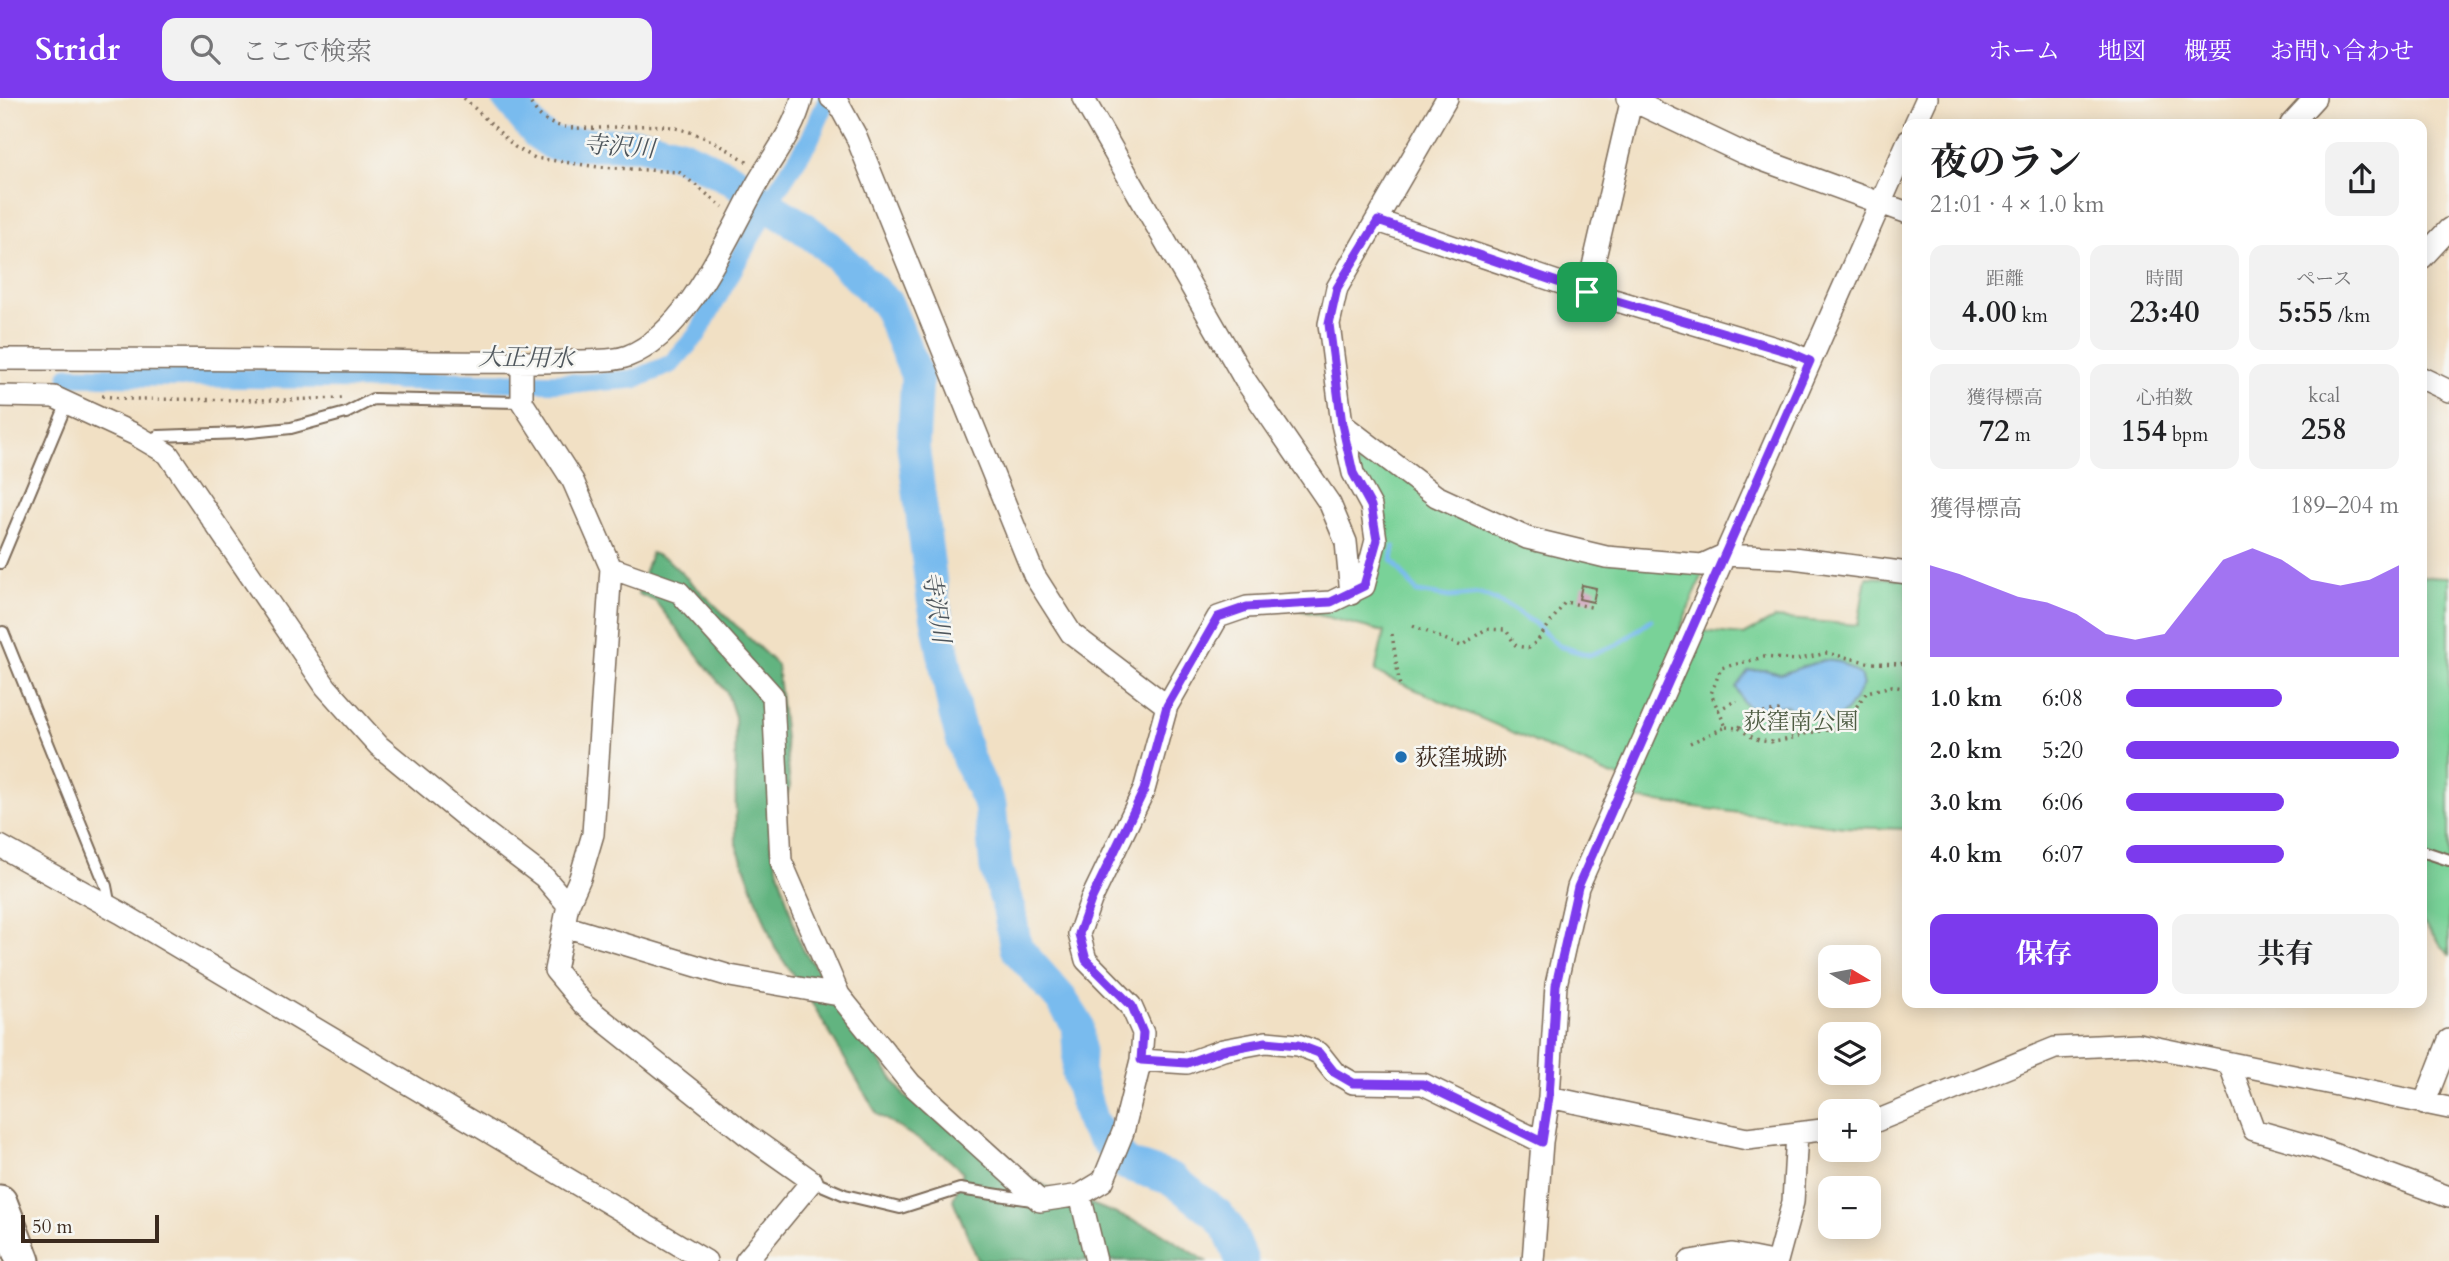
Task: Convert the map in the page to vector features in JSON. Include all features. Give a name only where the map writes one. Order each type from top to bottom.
[{"type":"main road","points":[[0,1202],[23,1261]]},
{"type":"street","points":[[0,359],[287,359],[522,368],[613,360],[628,356],[645,348],[672,325],[683,311],[722,251],[762,176],[797,119],[802,98]]},
{"type":"street","points":[[1083,98],[1245,380],[1331,504],[1346,542],[1351,594]]},
{"type":"street","points":[[611,568],[679,592],[773,696],[781,861],[839,995],[911,1084],[1040,1201],[1080,1195],[1103,1181],[1123,1132],[1141,1060],[1143,1033],[1132,1006],[1086,960],[1079,934],[1091,900],[1144,790],[1167,706],[1218,617],[1247,607],[1331,602],[1364,586],[1377,540],[1371,506],[1353,473],[1342,424],[1329,324],[1337,288],[1447,98]]},
{"type":"street","points":[[1917,119],[1927,98]]},
{"type":"street","points":[[2296,119],[2315,98]]},
{"type":"street","points":[[1587,292],[1630,99],[1743,153],[1902,211]]},
{"type":"street","points":[[834,101],[856,136],[1034,575],[1071,633],[1167,706]]},
{"type":"street","points":[[1533,1261],[1542,1142],[1549,1097],[1556,985],[1578,887],[1902,154]]},
{"type":"street","points":[[1378,221],[1587,292],[1792,353],[1810,361]]},
{"type":"street","points":[[2427,253],[2449,229]]},
{"type":"street","points":[[522,368],[522,399],[573,481],[611,568],[593,834],[566,916],[555,970],[584,1005],[747,1135],[812,1181],[746,1261]]},
{"type":"street","points":[[2427,380],[2449,391]]},
{"type":"street","points":[[0,396],[54,397],[134,434],[168,454],[326,687],[379,746],[544,877],[566,916],[730,975],[839,995]]},
{"type":"street","points":[[1342,424],[1436,496],[1527,538],[1606,557],[1702,565],[1724,555],[1793,558],[1902,572]]},
{"type":"street","points":[[0,846],[110,907],[706,1261]]},
{"type":"street","points":[[2424,1104],[2449,1040]]},
{"type":"street","points":[[1141,1060],[1187,1063],[1223,1050],[1266,1042],[1298,1045],[1319,1053],[1334,1072],[1353,1083],[1423,1084],[1542,1142]]},
{"type":"street","points":[[1881,1119],[2055,1048],[2138,1044],[2449,1108]]},
{"type":"street","points":[[2229,1063],[2254,1130],[2317,1148],[2449,1197]]},
{"type":"street","points":[[1549,1097],[1747,1139],[1818,1130]]},
{"type":"street","points":[[1777,1261],[1793,1202],[1797,1133]]},
{"type":"street","points":[[1080,1195],[1096,1261]]},
{"type":"street","points":[[1690,1261],[1732,1254],[1767,1261]]},
{"type":"lane","points":[[144,442],[158,436],[291,428],[346,413],[373,398],[522,399]]},
{"type":"lane","points":[[0,563],[67,403]]},
{"type":"lane","points":[[3,632],[106,886],[110,907]]},
{"type":"lane","points":[[2427,853],[2449,860]]},
{"type":"lane","points":[[812,1181],[845,1195],[900,1208],[960,1189],[1040,1201]]},
{"type":"path","points":[[464,98],[515,147],[534,158],[599,167],[679,172],[740,216]]},
{"type":"path","points":[[527,98],[544,119],[562,128],[645,124],[676,128],[725,147],[762,176]]},
{"type":"path","points":[[95,395],[154,399],[373,398]]},
{"type":"path","points":[[1413,625],[1461,646],[1486,629],[1506,629],[1516,646],[1529,648],[1538,640],[1565,602],[1591,607]]},
{"type":"path","points":[[1392,634],[1400,687]]},
{"type":"path","points":[[1726,727],[1711,694],[1721,668],[1764,657],[1796,660],[1827,653],[1871,663],[1902,663]]},
{"type":"path","points":[[1690,743],[1726,727],[1739,728],[1751,738],[1774,744],[1808,733],[1841,728],[1867,692],[1892,686],[1902,688]]},
{"type":"path","points":[[1718,710],[1737,700]]},
{"type":"path","points":[[1739,728],[1745,720],[1766,712],[1778,711],[1808,733]]},
{"type":"green space","name":"荻窪南公園","points":[[1355,445],[1530,547],[1705,569],[1680,629],[1744,635],[1775,618],[1858,625],[1866,577],[1902,579],[1902,829],[1844,827],[1628,798],[1634,781],[1610,775],[1375,672],[1384,632],[1295,609],[1332,607],[1385,534],[1358,471]]},
{"type":"green space","points":[[651,553],[667,559],[777,665],[790,786],[770,842],[800,945],[905,1097],[1043,1185],[1157,1230],[1206,1261],[978,1260],[953,1200],[963,1172],[944,1155],[877,1114],[815,1008],[775,948],[736,844],[735,717],[727,693],[655,601],[638,594]]},
{"type":"green space","points":[[2427,576],[2449,577],[2449,955],[2427,927]]},
{"type":"water","points":[[1824,660],[1840,662],[1860,675],[1863,685],[1852,704],[1837,718],[1814,720],[1787,706],[1751,709],[1743,702],[1736,687],[1748,671],[1765,670],[1781,674]]},
{"type":"building","points":[[1582,585],[1596,588],[1593,602],[1579,599]]},
{"type":"waterway","name":"寺沢川","points":[[508,98],[537,133],[553,144],[641,144],[683,155],[732,179],[826,245],[887,304],[917,376],[913,446],[933,599],[955,714],[968,759],[990,805],[996,868],[1009,909],[1016,948],[1061,999],[1077,1024],[1078,1074],[1092,1123],[1126,1164],[1172,1179],[1217,1214],[1228,1228],[1242,1261]]},
{"type":"waterway","name":"大正用水","points":[[68,376],[583,383],[635,379],[671,364],[697,335],[778,188],[809,141],[828,98]]},
{"type":"waterway","points":[[1394,547],[1392,560],[1417,592],[1450,597],[1481,594],[1508,606],[1534,623],[1559,646],[1589,655],[1617,645],[1651,620]]},
{"type":"place","name":"荻窪城跡","points":[[1401,757]]},
{"type":"route","points":[[1378,221],[1587,292],[1792,353],[1810,361],[1578,887],[1556,985],[1549,1097],[1542,1142],[1423,1084],[1353,1083],[1334,1072],[1319,1053],[1298,1045],[1266,1042],[1223,1050],[1187,1063],[1141,1060],[1143,1033],[1132,1006],[1086,960],[1079,934],[1091,900],[1144,790],[1167,706],[1218,617],[1247,607],[1331,602],[1351,594],[1364,586],[1377,540],[1371,506],[1353,473],[1342,424],[1329,324],[1337,288],[1378,221]]}]
